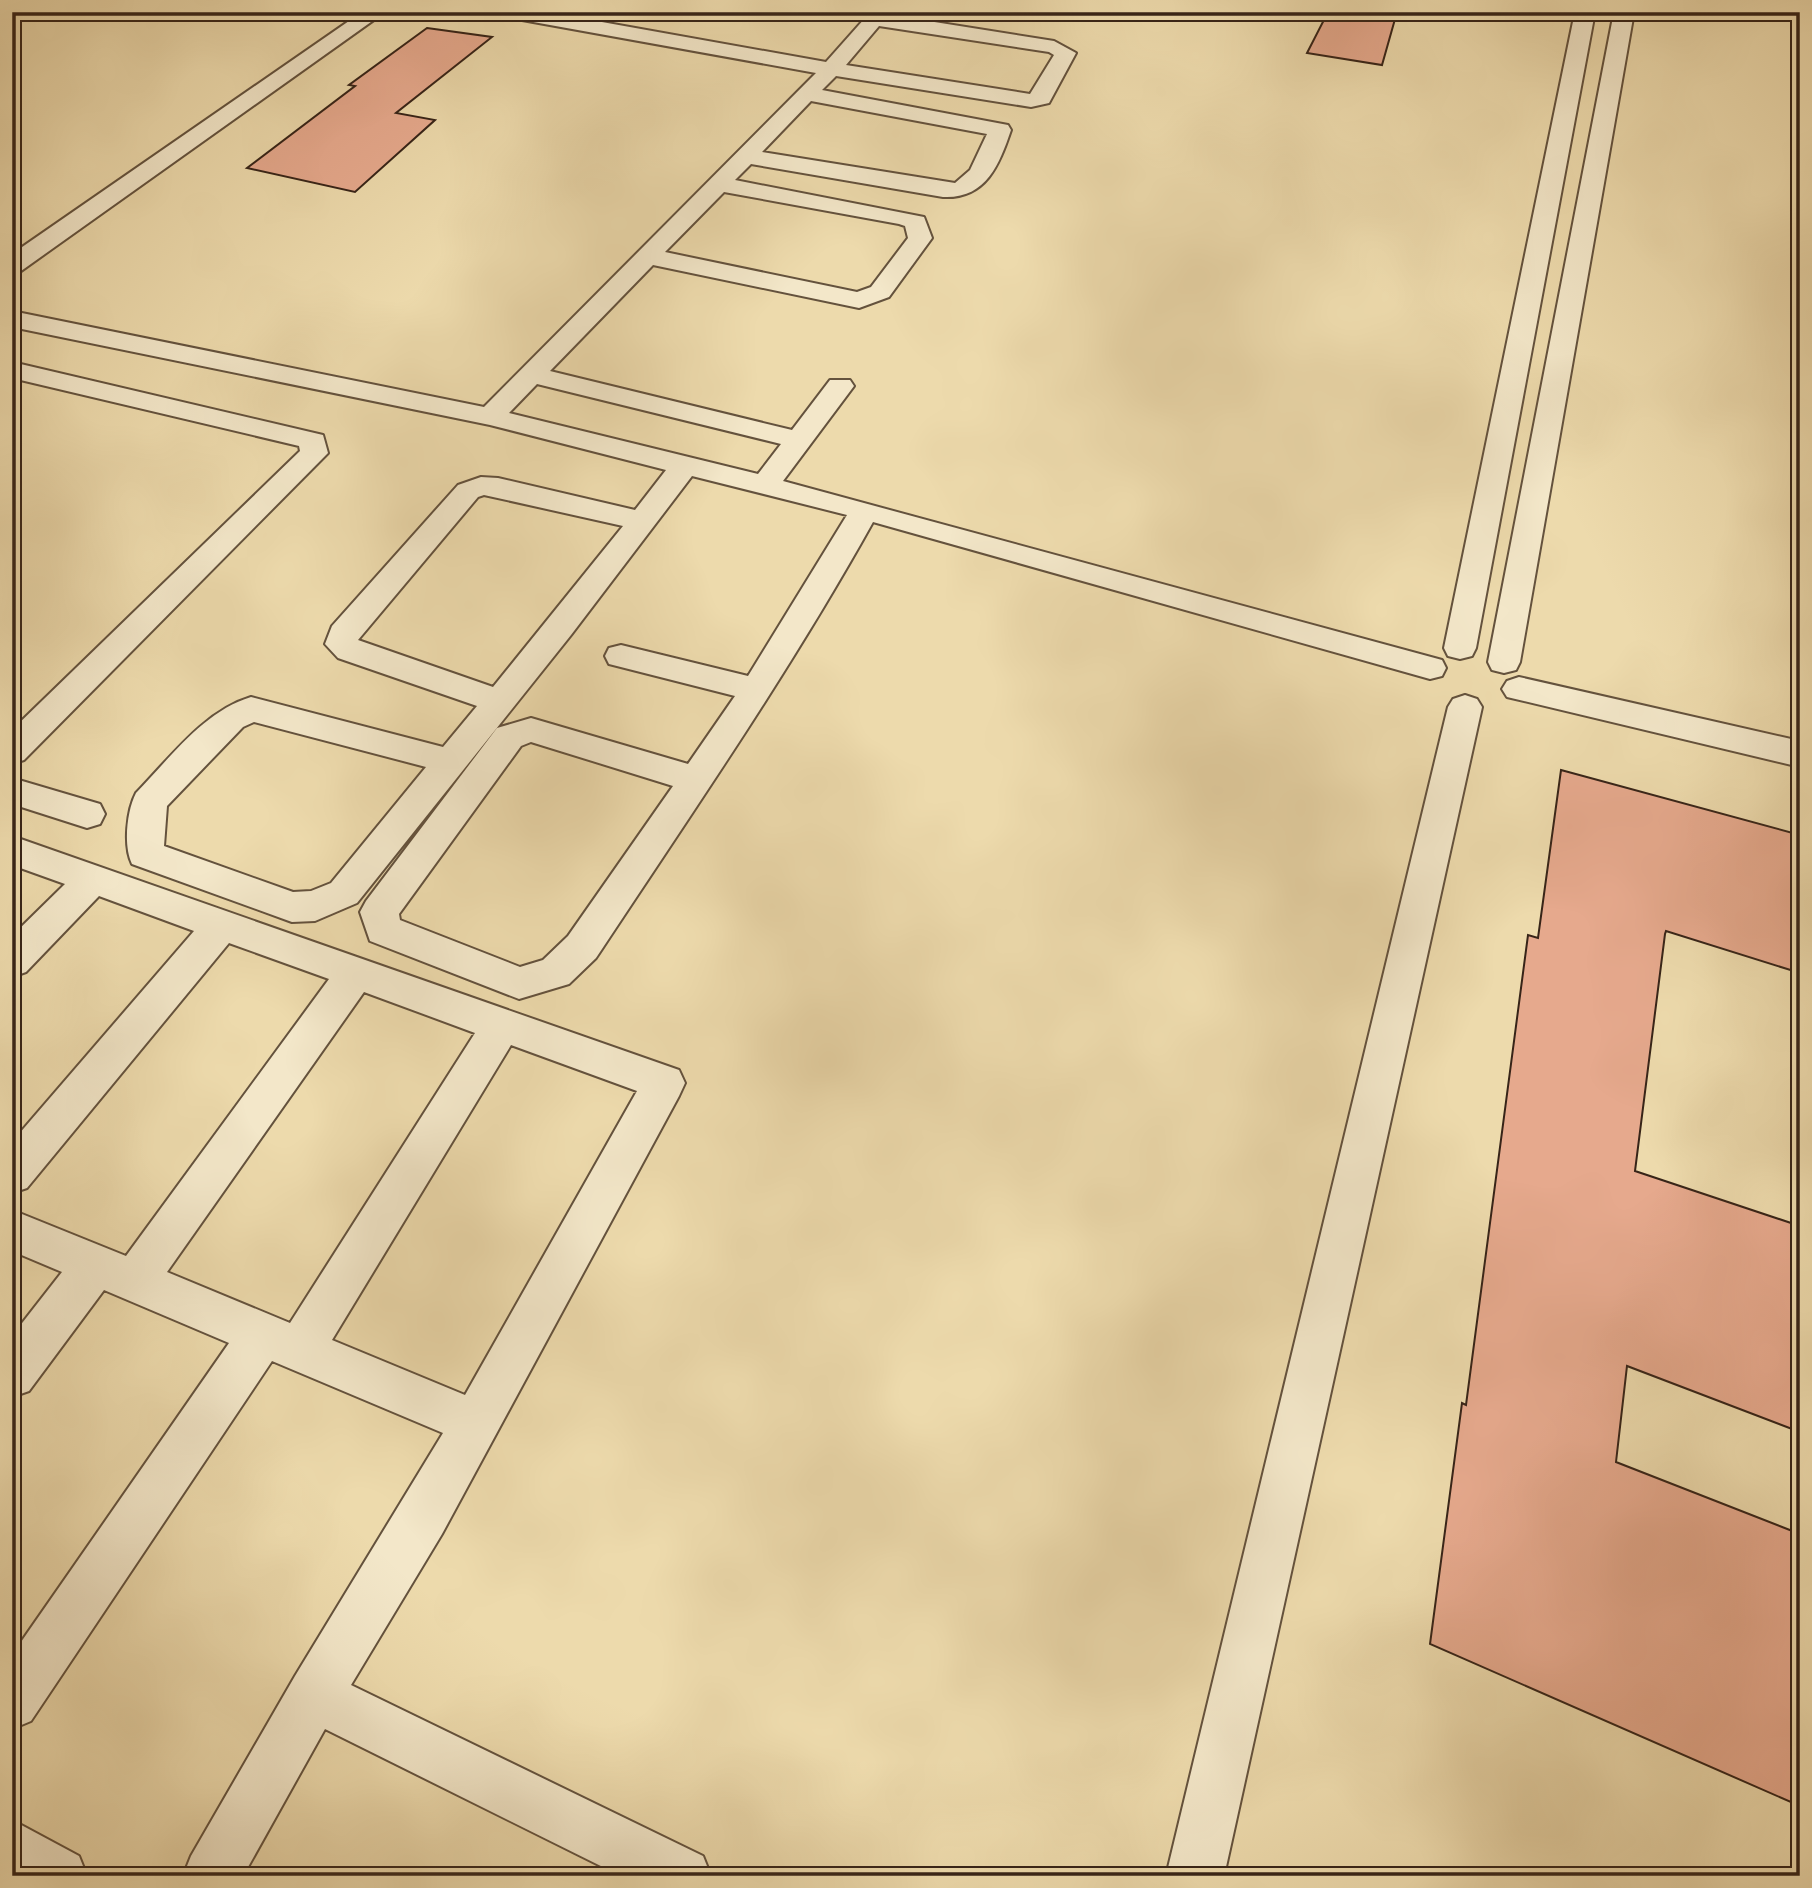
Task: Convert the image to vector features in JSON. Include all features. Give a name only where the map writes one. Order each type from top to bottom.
[{"type":"street","points":[[12,266],[375,12]]},
{"type":"street","points":[[490,417],[831,69],[873,21],[884,20],[1054,47],[1066,53],[1041,98],[1031,101],[1010,100],[831,69],[596,19],[512,12]]},
{"type":"street","points":[[1460,648],[1585,12]]},
{"type":"street","points":[[1624,12],[1512,675],[1517,698],[1496,710],[1465,707],[1440,693],[1431,683],[1430,668],[1437,656],[1460,648],[1489,653],[1512,675],[1800,754]]},
{"type":"street","points":[[746,156],[943,190],[959,190],[970,184],[995,147],[1000,130],[806,94]]},
{"type":"street","points":[[648,256],[859,300],[880,292],[920,238],[916,222],[903,218],[718,184]]},
{"type":"street","points":[[12,319],[490,417],[865,510],[1430,668]]},
{"type":"street","points":[[12,370],[313,441],[314,453],[12,751]]},
{"type":"street","points":[[532,375],[799,440]]},
{"type":"street","points":[[765,485],[840,386]]},
{"type":"street","points":[[450,761],[251,709],[231,718],[149,802],[145,854],[292,907],[314,906],[344,893],[450,761],[642,521],[685,465]]},
{"type":"street","points":[[498,701],[350,650],[341,644],[343,634],[468,491],[481,486],[498,487],[642,521]]},
{"type":"street","points":[[694,779],[531,730],[509,737],[379,912],[384,930],[519,983],[555,973],[582,947],[694,779],[754,689],[841,555],[865,510]]},
{"type":"street","points":[[621,656],[754,689]]},
{"type":"street","points":[[1195,1876],[1465,707]]},
{"type":"street","points":[[12,791],[87,814]]},
{"type":"street","points":[[12,850],[503,1023],[664,1083],[424,1516],[314,1695],[211,1876]]},
{"type":"street","points":[[12,961],[93,878]]},
{"type":"street","points":[[12,1174],[223,924]]},
{"type":"street","points":[[12,1374],[115,1273],[357,971]]},
{"type":"street","points":[[12,1702],[281,1343],[503,1023]]},
{"type":"street","points":[[12,1230],[476,1423]]},
{"type":"street","points":[[314,1695],[683,1876]]},
{"type":"street","points":[[12,1848],[59,1876]]},
{"type":"building","points":[[1328,12],[1397,12],[1382,65],[1307,53]]},
{"type":"building","points":[[427,28],[492,37],[396,113],[435,120],[355,192],[247,168],[355,86],[349,85]]},
{"type":"building","points":[[1561,770],[1800,835],[1800,973],[1666,931],[1635,1171],[1800,1226],[1800,1432],[1627,1366],[1616,1462],[1800,1534],[1800,1806],[1430,1644],[1462,1403],[1466,1405],[1528,935],[1538,938]]}]
